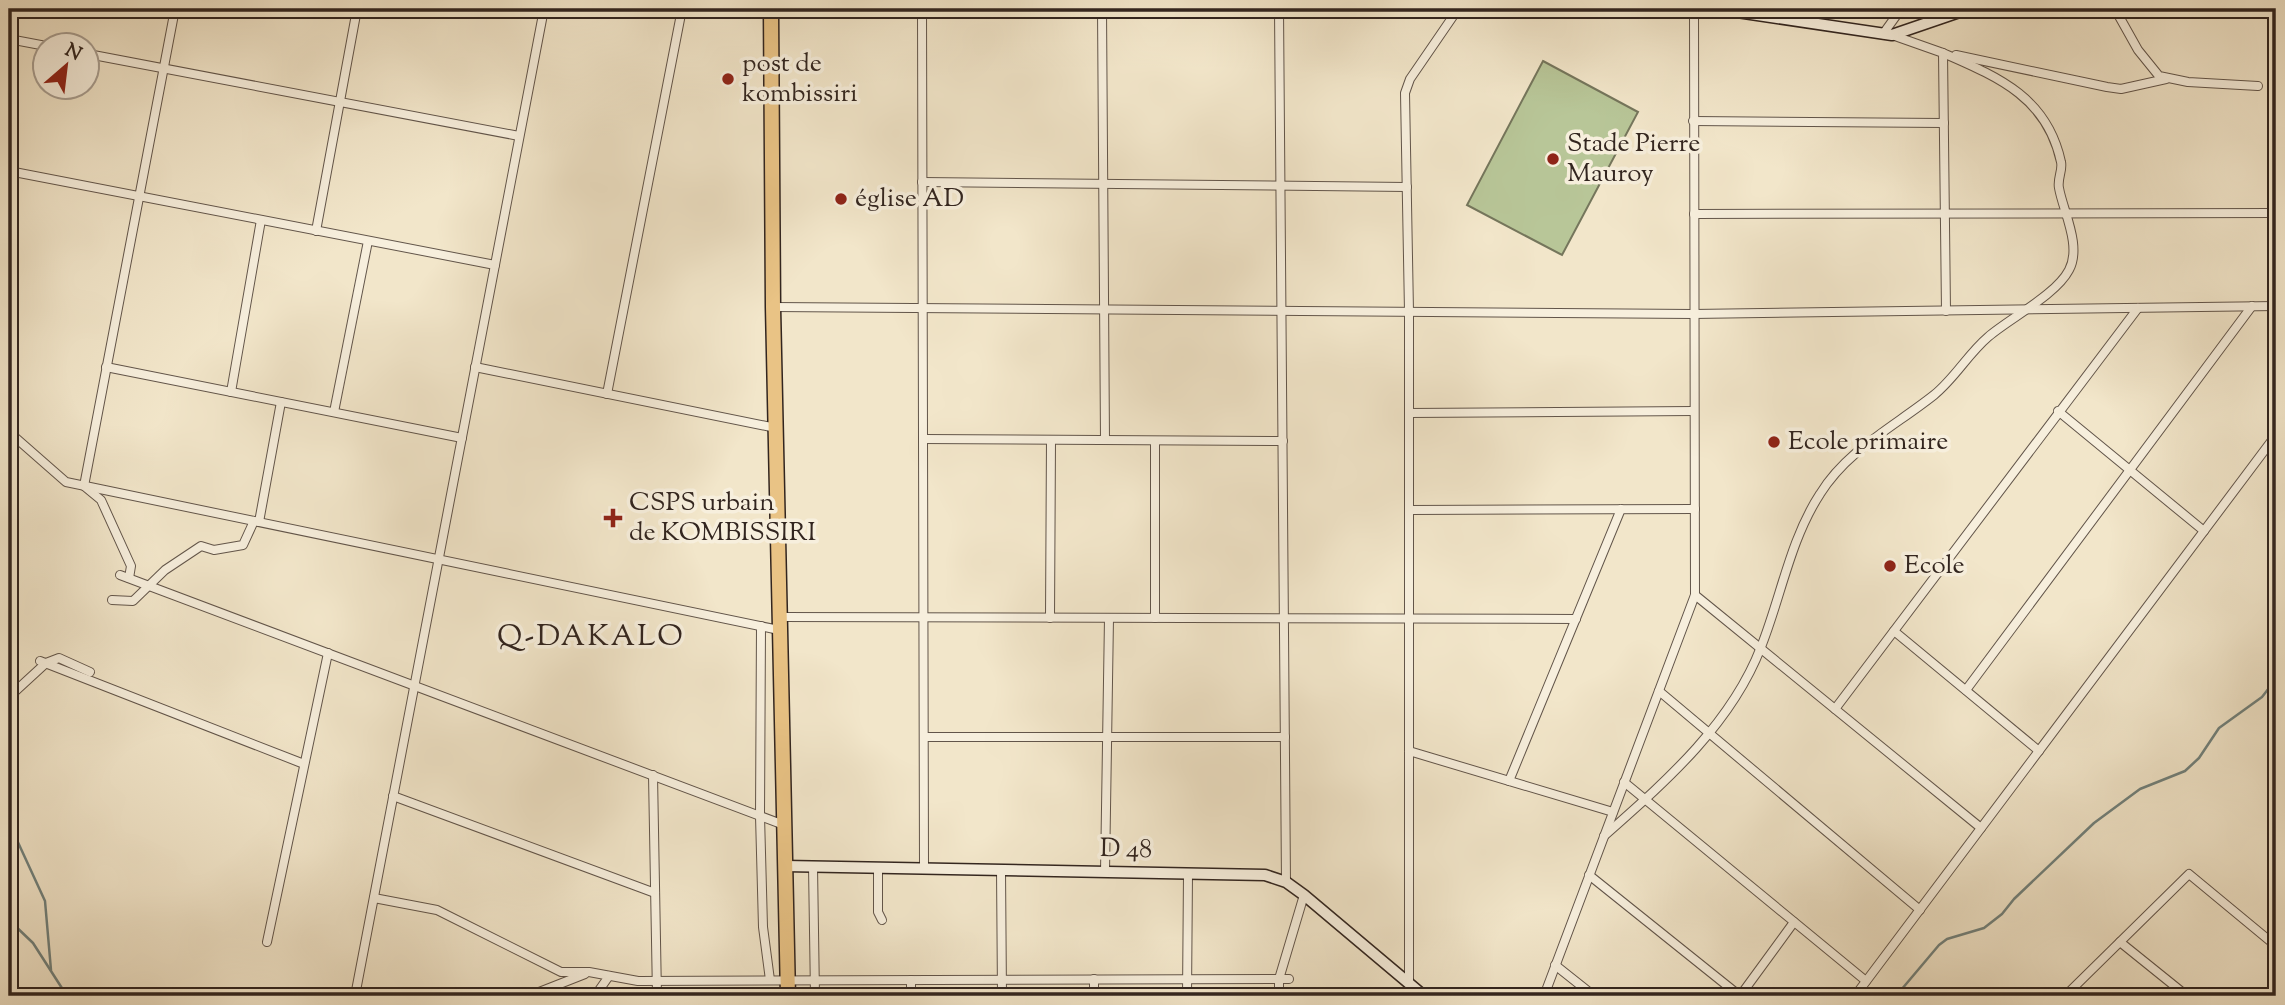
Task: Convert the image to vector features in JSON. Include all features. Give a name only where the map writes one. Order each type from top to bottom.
[{"type":"highway","points":[[771,9],[773,307],[788,996]]},
{"type":"street","points":[[84,486],[175,9]]},
{"type":"street","points":[[316,231],[358,9]]},
{"type":"street","points":[[355,996],[543,11],[518,9]]},
{"type":"street","points":[[607,394],[682,9]]},
{"type":"street","points":[[922,9],[924,869]]},
{"type":"street","points":[[1102,9],[1105,440]]},
{"type":"street","points":[[1279,9],[1286,882]]},
{"type":"street","points":[[1409,983],[1409,312],[1405,93],[1410,79],[1458,9]]},
{"type":"street","points":[[1544,996],[1695,596],[1693,9]]},
{"type":"street","points":[[1604,836],[1710,734],[1742,687],[1760,649],[1800,533],[1820,493],[1873,437],[1936,393],[1987,338],[2060,282],[2070,269],[2073,258],[2068,215],[2058,186],[2062,165],[2038,109],[1996,76],[1943,53],[1887,35],[1717,9]]},
{"type":"street","points":[[1887,35],[1901,9]]},
{"type":"street","points":[[1887,35],[1968,9]]},
{"type":"street","points":[[2115,9],[2138,50],[2159,76],[2166,79]]},
{"type":"street","points":[[9,39],[32,43]]},
{"type":"street","points":[[1943,53],[2121,89],[2166,79],[2258,86]]},
{"type":"street","points":[[1943,53],[1946,311]]},
{"type":"street","points":[[102,57],[519,136]]},
{"type":"street","points":[[1693,121],[1944,123]]},
{"type":"street","points":[[9,194],[11,171],[495,265]]},
{"type":"street","points":[[922,182],[1406,187]]},
{"type":"street","points":[[1693,214],[2276,213]]},
{"type":"street","points":[[231,392],[261,220]]},
{"type":"street","points":[[334,412],[368,241]]},
{"type":"street","points":[[1966,690],[2252,306]]},
{"type":"street","points":[[773,307],[1693,314],[2276,306]]},
{"type":"street","points":[[1835,709],[2138,308]]},
{"type":"street","points":[[106,367],[462,438]]},
{"type":"street","points":[[475,367],[776,428]]},
{"type":"street","points":[[112,600],[133,601],[165,570],[201,546],[214,550],[243,545],[257,522],[281,402]]},
{"type":"street","points":[[1409,413],[1695,411]]},
{"type":"street","points":[[2058,411],[2204,531]]},
{"type":"street","points":[[9,432],[66,482],[761,626],[923,617],[1576,619]]},
{"type":"street","points":[[1855,996],[2276,435]]},
{"type":"street","points":[[923,439],[1283,442]]},
{"type":"street","points":[[1050,618],[1051,440]]},
{"type":"street","points":[[1155,440],[1155,618]]},
{"type":"street","points":[[84,486],[101,500],[131,566],[125,577],[784,825]]},
{"type":"street","points":[[1509,781],[1621,509]]},
{"type":"street","points":[[1409,510],[1695,509]]},
{"type":"street","points":[[1695,596],[1981,828]]},
{"type":"street","points":[[1104,872],[1110,618]]},
{"type":"street","points":[[761,626],[760,816],[763,927],[770,981]]},
{"type":"street","points":[[1894,631],[2039,751]]},
{"type":"street","points":[[267,942],[328,653]]},
{"type":"street","points":[[9,697],[43,662],[59,657],[90,671]]},
{"type":"street","points":[[43,662],[304,764]]},
{"type":"street","points":[[1659,691],[1920,909]]},
{"type":"street","points":[[924,737],[1285,737]]},
{"type":"street","points":[[1409,751],[1613,812]]},
{"type":"street","points":[[653,775],[657,996]]},
{"type":"street","points":[[1624,782],[1866,981]]},
{"type":"street","points":[[393,796],[655,893]]},
{"type":"street","name":"D 48","points":[[785,866],[1265,875],[1286,882],[1304,895],[1424,996]]},
{"type":"street","points":[[813,866],[814,996]]},
{"type":"street","points":[[878,867],[878,912],[882,920]]},
{"type":"street","points":[[1001,870],[1002,996]]},
{"type":"street","points":[[1187,996],[1188,874]]},
{"type":"street","points":[[2065,996],[2189,874],[2276,946]]},
{"type":"street","points":[[1590,875],[1740,996],[1794,922]]},
{"type":"street","points":[[1279,996],[1279,979],[1304,895]]},
{"type":"street","points":[[373,898],[437,910],[561,972],[589,972],[656,981],[1289,979]]},
{"type":"street","points":[[2120,942],[2187,996]]},
{"type":"street","points":[[1555,965],[1594,996]]},
{"type":"street","points":[[529,996],[589,972]]},
{"type":"street","points":[[595,996],[609,976]]},
{"type":"street","points":[[1094,979],[1094,996]]},
{"type":"street","points":[[911,980],[911,996]]},
{"type":"green space","name":"Stade Pierre Mauroy","points":[[1543,61],[1638,112],[1562,255],[1467,205]]},
{"type":"waterway","points":[[1896,996],[1939,945],[1947,939],[1984,928],[2002,914],[2014,899],[2094,823],[2140,789],[2185,771],[2199,758],[2219,728],[2262,697],[2276,679]]},
{"type":"waterway","points":[[9,832],[16,838],[45,901],[51,970]]},
{"type":"waterway","points":[[9,920],[33,943],[67,996]]},
{"type":"place","name":"post de kombissiri","points":[[728,79]]},
{"type":"place","name":"Stade Pierre Mauroy","points":[[1553,159]]},
{"type":"place","name":"église AD","points":[[841,199]]},
{"type":"place","name":"Ecole primaire","points":[[1774,442]]},
{"type":"place","name":"CSPS urbain de KOMBISSIRI","points":[[613,518]]},
{"type":"place","name":"Ecole","points":[[1890,566]]},
{"type":"district","name":"Q-DAKALO","points":[[591,637]]}]
